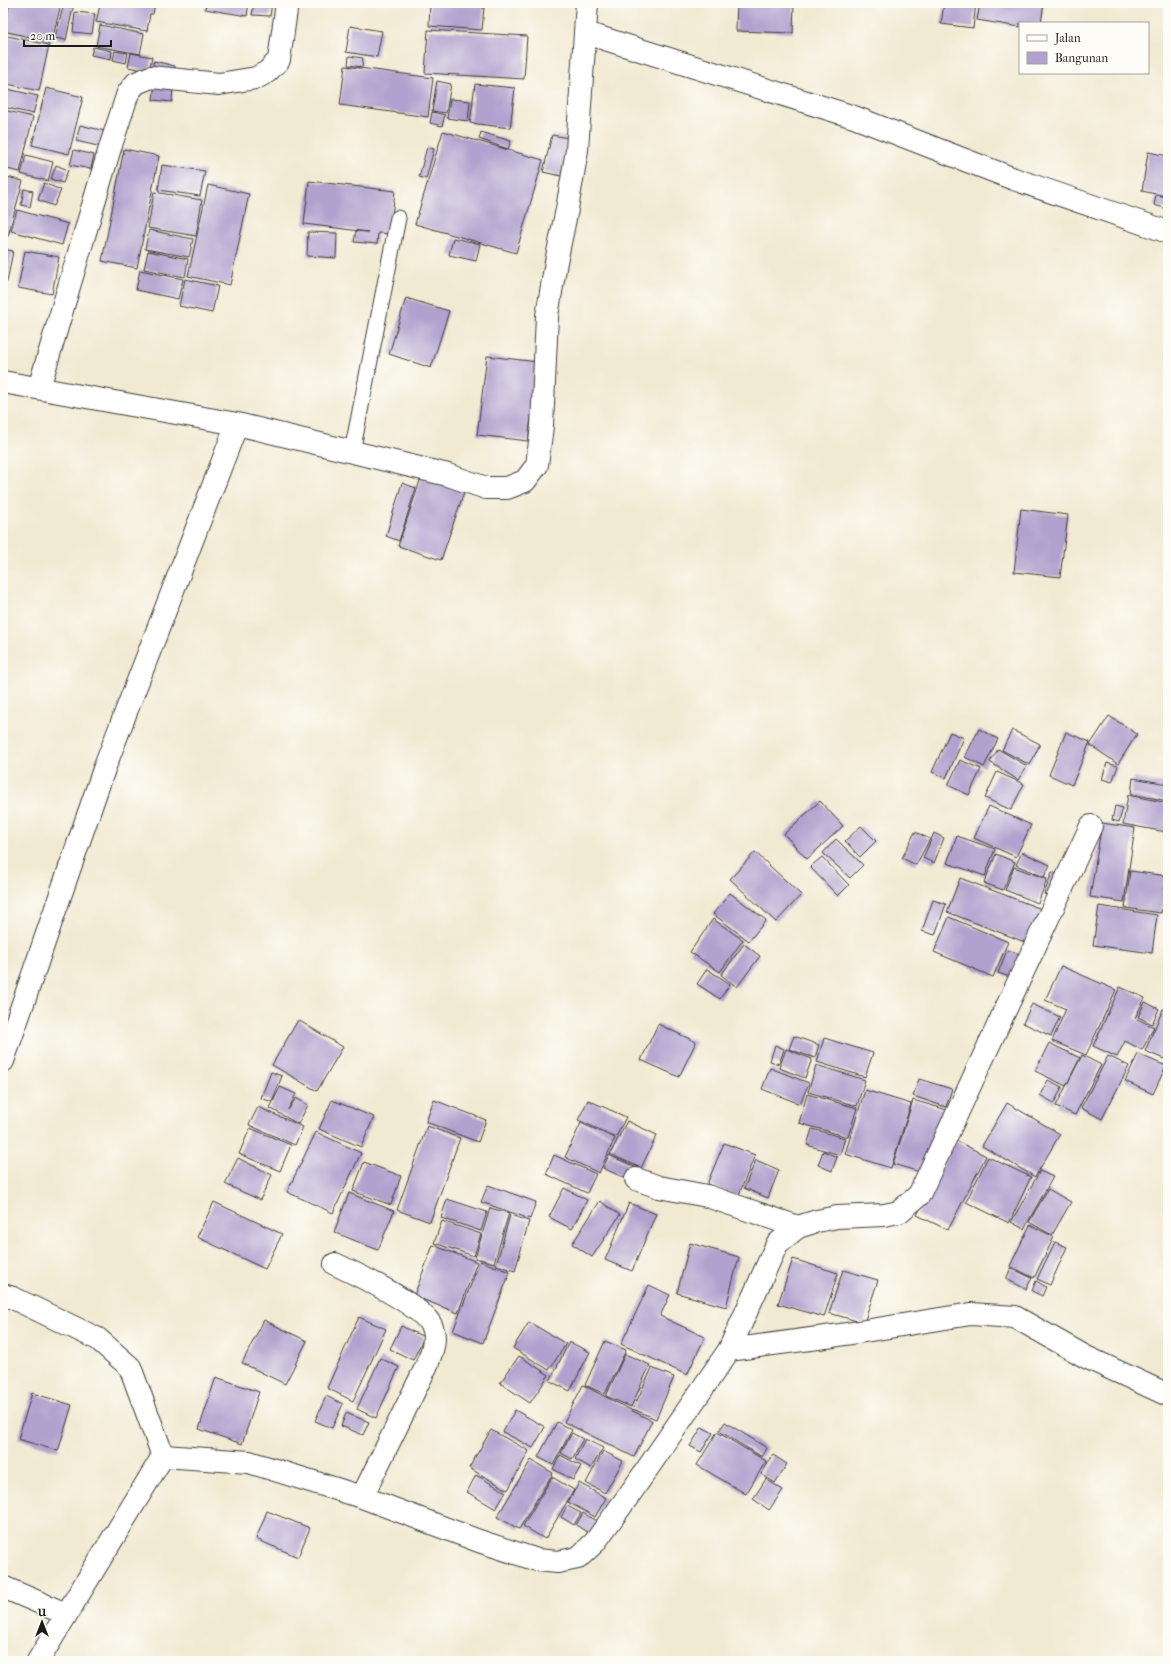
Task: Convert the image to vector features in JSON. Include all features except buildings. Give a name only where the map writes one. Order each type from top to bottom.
[{"type":"street","points":[[40,388],[101,176],[128,93],[136,83],[151,77],[219,84],[256,78],[267,72],[279,60],[287,3]]},
{"type":"street","points":[[3,382],[237,424],[448,475],[486,488],[507,488],[525,481],[537,464],[542,426],[547,316],[577,150],[587,3]]},
{"type":"street","points":[[586,32],[854,117],[1014,179],[1168,232]]},
{"type":"street","points":[[3,1060],[104,769],[237,424]]},
{"type":"street","points":[[163,1456],[249,1462],[362,1497],[479,1541],[537,1560],[558,1562],[578,1558],[595,1542],[729,1350],[777,1244],[798,1227],[817,1221],[837,1217],[884,1215],[899,1212],[919,1195],[1091,826]]},
{"type":"street","points":[[636,1179],[659,1187],[707,1196],[798,1227]]},
{"type":"street","points":[[335,1264],[371,1281],[414,1308],[424,1315],[432,1327],[434,1346],[426,1367],[362,1497]]},
{"type":"street","points":[[3,1295],[13,1298],[98,1339],[130,1367],[163,1456]]},
{"type":"street","points":[[729,1350],[833,1336],[972,1314],[993,1315],[1015,1318],[1086,1357],[1168,1395]]},
{"type":"street","points":[[38,1661],[163,1456]]},
{"type":"street","points":[[3,1586],[66,1614]]},
{"type":"lane","points":[[352,452],[398,218]]}]
